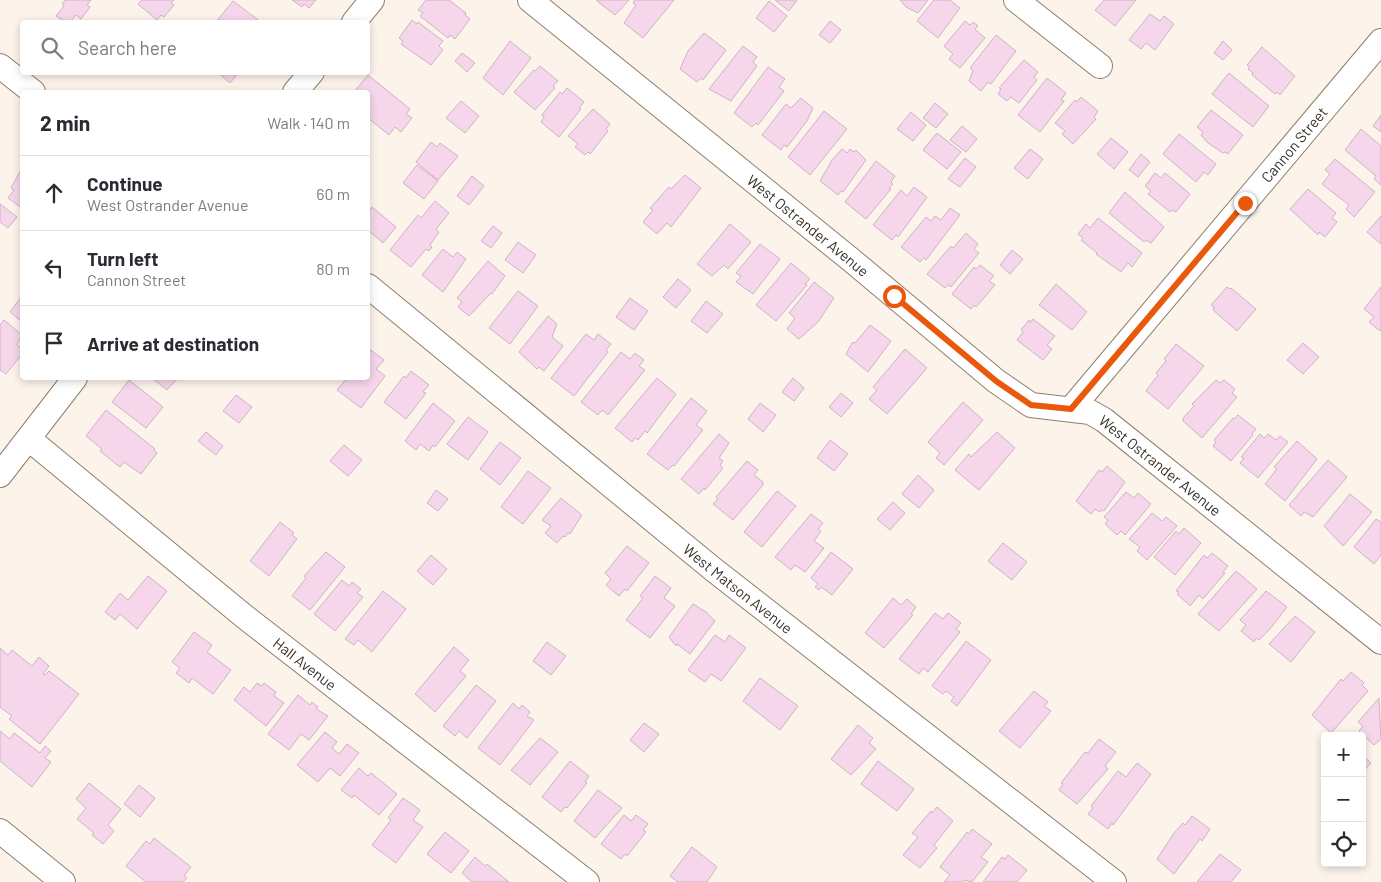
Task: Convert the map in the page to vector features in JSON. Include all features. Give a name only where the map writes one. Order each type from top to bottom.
[{"type":"street","points":[[356,20],[372,0]]},
{"type":"street","name":"West Ostrander Avenue","points":[[530,0],[842,253],[996,381],[1031,405],[1090,412],[1104,420],[1381,642]]},
{"type":"street","points":[[1016,0],[1100,66]]},
{"type":"street","name":"Cannon Street","points":[[1071,409],[1381,41]]},
{"type":"street","points":[[0,66],[30,90]]},
{"type":"street","points":[[297,90],[309,75]]},
{"type":"street","name":"West Matson Avenue","points":[[370,288],[714,570],[1114,882]]},
{"type":"street","points":[[0,475],[73,380]]},
{"type":"street","name":"Hall Avenue","points":[[29,439],[245,617],[586,882]]},
{"type":"street","points":[[0,831],[63,882]]},
{"type":"building","points":[[65,0],[91,0],[87,5],[90,7],[81,19],[76,15],[72,20],[62,20],[56,16],[64,6],[62,4]]},
{"type":"building","points":[[142,0],[174,0],[171,3],[174,5],[164,17],[161,15],[157,20],[138,4]]},
{"type":"building","points":[[292,0],[316,0],[309,8],[304,4],[302,7]]},
{"type":"building","points":[[426,0],[449,0],[466,13],[465,15],[470,19],[455,39],[450,35],[448,38],[420,16],[423,13],[418,10]]},
{"type":"building","points":[[597,0],[629,0],[615,15],[597,1]]},
{"type":"building","points":[[635,0],[674,0],[643,38],[624,23],[636,5],[633,3]]},
{"type":"building","points":[[775,0],[797,0],[789,11]]},
{"type":"building","points":[[900,0],[928,0],[918,13],[906,7]]},
{"type":"building","points":[[934,0],[950,0],[960,8],[938,38],[917,21]]},
{"type":"building","points":[[1104,0],[1136,0],[1115,26],[1095,10]]},
{"type":"building","points":[[233,1],[258,20],[218,20]]},
{"type":"building","points":[[769,1],[787,16],[774,32],[756,18]]},
{"type":"building","points":[[1150,14],[1160,21],[1164,16],[1174,24],[1155,50],[1146,43],[1141,49],[1129,40]]},
{"type":"building","points":[[412,20],[417,24],[418,22],[443,41],[439,46],[443,50],[431,65],[401,44],[403,41],[399,38]]},
{"type":"building","points":[[830,21],[841,30],[830,43],[819,35]]},
{"type":"building","points":[[965,21],[970,25],[973,22],[978,26],[975,29],[985,38],[960,68],[949,59],[953,54],[944,46]]},
{"type":"building","points":[[704,33],[726,50],[703,80],[701,78],[697,82],[680,69],[688,51]]},
{"type":"building","points":[[996,35],[1016,51],[991,84],[988,82],[981,91],[969,81],[973,70],[970,68]]},
{"type":"building","points":[[510,41],[531,58],[503,95],[483,78]]},
{"type":"building","points":[[1223,41],[1232,50],[1223,60],[1214,53]]},
{"type":"building","points":[[743,46],[757,57],[753,62],[757,66],[731,101],[709,89]]},
{"type":"building","points":[[1262,47],[1295,76],[1280,95],[1277,92],[1275,94],[1252,75],[1253,73],[1248,69],[1250,67],[1247,65]]},
{"type":"building","points":[[462,53],[475,63],[467,72],[455,61]]},
{"type":"building","points":[[1024,60],[1038,72],[1034,77],[1037,80],[1019,103],[1011,97],[1007,101],[998,94],[1001,89],[999,88]]},
{"type":"building","points":[[540,66],[558,81],[553,86],[555,88],[535,110],[514,92]]},
{"type":"building","points":[[768,67],[785,79],[779,87],[784,91],[758,125],[756,123],[752,127],[734,113]]},
{"type":"building","points":[[1229,73],[1269,106],[1253,127],[1212,94]]},
{"type":"building","points":[[221,75],[237,75],[230,83]]},
{"type":"building","points":[[368,75],[410,109],[406,114],[412,118],[401,132],[395,127],[389,135],[370,120],[370,90],[356,90]]},
{"type":"building","points":[[1047,78],[1066,93],[1061,100],[1064,101],[1040,132],[1018,115]]},
{"type":"building","points":[[567,88],[584,102],[579,108],[581,109],[559,137],[541,122],[544,118],[542,115],[560,92],[562,94]]},
{"type":"building","points":[[1081,97],[1098,111],[1094,117],[1096,119],[1073,144],[1062,134],[1065,131],[1055,123],[1075,100],[1077,102]]},
{"type":"building","points":[[801,98],[813,108],[807,121],[787,147],[784,145],[781,150],[762,135],[786,104],[791,108]]},
{"type":"building","points":[[461,101],[479,116],[465,133],[446,118]]},
{"type":"building","points":[[935,103],[948,114],[936,128],[923,118]]},
{"type":"building","points":[[593,109],[610,124],[606,129],[608,131],[590,154],[588,152],[585,155],[575,147],[578,144],[568,136]]},
{"type":"building","points":[[1211,110],[1243,135],[1228,154],[1223,153],[1208,143],[1201,135],[1203,132],[1197,127]]},
{"type":"building","points":[[824,111],[847,129],[810,175],[788,157]]},
{"type":"building","points":[[911,112],[926,125],[913,141],[897,129]]},
{"type":"building","points":[[1381,115],[1381,132],[1373,126]]},
{"type":"building","points":[[962,126],[977,139],[966,152],[950,140]]},
{"type":"building","points":[[1361,129],[1381,146],[1381,185],[1374,179],[1376,176],[1345,150]]},
{"type":"building","points":[[937,133],[961,152],[947,169],[923,150]]},
{"type":"building","points":[[1179,134],[1216,164],[1208,175],[1204,172],[1196,182],[1163,154]]},
{"type":"building","points":[[1111,138],[1128,152],[1114,169],[1097,154]]},
{"type":"building","points":[[431,142],[437,147],[440,143],[458,156],[438,180],[416,162]]},
{"type":"building","points":[[842,149],[847,153],[850,149],[854,152],[856,150],[866,160],[843,192],[841,191],[838,195],[820,181],[832,160]]},
{"type":"building","points":[[1030,149],[1043,159],[1028,179],[1014,168]]},
{"type":"building","points":[[1141,154],[1150,162],[1138,177],[1129,170]]},
{"type":"building","points":[[965,158],[976,167],[960,187],[948,179]]},
{"type":"building","points":[[1335,159],[1375,192],[1354,217],[1346,209],[1349,205],[1322,184],[1330,174],[1325,170]]},
{"type":"building","points":[[876,161],[895,176],[891,182],[893,184],[889,188],[891,189],[866,219],[845,202]]},
{"type":"building","points":[[417,165],[438,181],[424,199],[403,183]]},
{"type":"building","points":[[20,172],[20,207],[8,198],[14,190],[11,188]]},
{"type":"building","points":[[1155,173],[1161,178],[1165,173],[1190,194],[1176,212],[1172,210],[1170,212],[1148,194],[1151,191],[1145,186]]},
{"type":"building","points":[[685,175],[701,188],[671,227],[667,223],[657,234],[643,222],[653,210],[650,208],[669,187],[671,189]]},
{"type":"building","points":[[472,176],[484,186],[469,205],[457,196]]},
{"type":"building","points":[[914,187],[927,197],[898,237],[896,235],[892,240],[873,225],[901,190],[907,196]]},
{"type":"building","points":[[1308,189],[1336,213],[1332,218],[1337,222],[1325,237],[1319,232],[1318,235],[1290,209]]},
{"type":"building","points":[[1125,192],[1164,227],[1151,243],[1146,240],[1144,242],[1109,213]]},
{"type":"building","points":[[435,201],[449,213],[436,229],[439,232],[430,245],[432,247],[429,251],[426,249],[411,267],[390,250],[418,215],[421,218]]},
{"type":"building","points":[[0,204],[17,217],[8,228],[0,222]]},
{"type":"building","points":[[372,207],[396,227],[383,243],[370,232],[370,210]]},
{"type":"building","points":[[950,208],[960,215],[926,260],[924,258],[920,262],[901,247],[926,217],[931,221],[935,216],[941,220]]},
{"type":"building","points":[[1381,216],[1381,244],[1367,232]]},
{"type":"building","points":[[1098,218],[1142,253],[1132,267],[1128,263],[1121,272],[1096,254],[1081,240],[1083,238],[1078,234],[1086,224],[1090,228]]},
{"type":"building","points":[[730,224],[751,242],[728,269],[724,265],[712,276],[697,264]]},
{"type":"building","points":[[493,226],[502,233],[491,248],[481,241]]},
{"type":"building","points":[[966,233],[978,244],[974,249],[979,253],[951,287],[948,285],[945,288],[927,274],[951,246],[953,248]]},
{"type":"building","points":[[518,242],[536,255],[523,273],[505,260]]},
{"type":"building","points":[[760,244],[780,259],[753,294],[736,282],[741,276],[736,273]]},
{"type":"building","points":[[443,249],[453,257],[457,252],[466,259],[443,292],[422,275]]},
{"type":"building","points":[[1012,250],[1023,259],[1010,274],[1000,265]]},
{"type":"building","points":[[488,261],[505,276],[492,294],[469,316],[458,307],[462,302],[457,298]]},
{"type":"building","points":[[791,263],[810,279],[776,321],[756,305]]},
{"type":"building","points":[[980,265],[994,276],[989,281],[995,285],[976,307],[974,305],[971,309],[952,294],[974,267],[976,269]]},
{"type":"building","points":[[678,279],[691,290],[676,308],[663,297]]},
{"type":"building","points":[[814,282],[834,298],[818,322],[799,339],[787,329],[795,318],[789,313]]},
{"type":"building","points":[[1056,284],[1087,312],[1072,330],[1039,305]]},
{"type":"building","points":[[1227,287],[1231,288],[1256,309],[1237,331],[1213,310],[1214,307],[1211,305]]},
{"type":"building","points":[[1381,287],[1380,331],[1369,322],[1374,317],[1364,309]]},
{"type":"building","points":[[518,291],[538,306],[510,344],[489,328]]},
{"type":"building","points":[[630,298],[648,311],[634,330],[616,317]]},
{"type":"building","points":[[20,299],[20,320],[10,312]]},
{"type":"building","points":[[706,301],[723,314],[707,333],[691,321]]},
{"type":"building","points":[[548,316],[557,324],[552,337],[563,346],[544,371],[539,367],[537,369],[519,352]]},
{"type":"building","points":[[1033,319],[1055,336],[1047,345],[1052,349],[1043,360],[1017,340],[1023,332],[1021,330],[1029,320],[1031,322]]},
{"type":"building","points":[[4,320],[20,333],[17,345],[20,347],[20,356],[6,374],[0,370],[0,325]]},
{"type":"building","points":[[870,325],[891,341],[868,372],[846,354],[852,343],[856,342]]},
{"type":"building","points":[[586,334],[594,340],[598,334],[611,344],[606,350],[608,352],[574,396],[551,378]]},
{"type":"building","points":[[1303,343],[1319,357],[1303,374],[1287,360]]},
{"type":"building","points":[[1176,344],[1204,366],[1168,409],[1146,391],[1158,375],[1156,373],[1166,361],[1164,359]]},
{"type":"building","points":[[905,349],[927,368],[887,414],[869,399],[877,390],[873,387]]},
{"type":"building","points":[[370,350],[384,360],[376,369],[385,376],[361,408],[337,390],[345,380],[370,380]]},
{"type":"building","points":[[621,352],[630,359],[635,353],[644,360],[639,366],[645,370],[608,415],[602,410],[598,415],[581,402]]},
{"type":"building","points":[[411,371],[429,385],[423,392],[426,393],[406,419],[384,402],[404,376],[406,378]]},
{"type":"building","points":[[657,378],[676,394],[647,433],[645,431],[638,440],[635,438],[632,442],[615,428]]},
{"type":"building","points":[[793,378],[804,388],[794,401],[782,392]]},
{"type":"building","points":[[129,380],[163,407],[146,428],[112,402]]},
{"type":"building","points":[[154,380],[176,380],[167,390]]},
{"type":"building","points":[[1216,380],[1220,383],[1224,380],[1235,389],[1232,393],[1237,397],[1202,438],[1183,421],[1183,418],[1194,406],[1192,404]]},
{"type":"building","points":[[841,393],[853,403],[841,417],[829,407]]},
{"type":"building","points":[[236,395],[252,407],[239,423],[223,411]]},
{"type":"building","points":[[691,398],[707,411],[696,425],[703,430],[674,466],[668,470],[647,454]]},
{"type":"building","points":[[963,402],[983,420],[944,465],[936,458],[940,453],[928,442]]},
{"type":"building","points":[[433,403],[455,421],[435,447],[433,445],[429,451],[420,444],[416,450],[405,441]]},
{"type":"building","points":[[760,403],[776,415],[763,432],[748,419]]},
{"type":"building","points":[[106,410],[155,449],[157,453],[141,474],[124,462],[120,467],[100,451],[102,449],[86,436]]},
{"type":"building","points":[[1238,415],[1256,429],[1231,461],[1213,446],[1216,442],[1214,440],[1233,418]]},
{"type":"building","points":[[468,417],[488,432],[468,460],[447,444]]},
{"type":"building","points":[[206,432],[223,446],[216,455],[198,441]]},
{"type":"building","points":[[997,432],[1015,448],[979,490],[955,470],[969,454],[971,457]]},
{"type":"building","points":[[719,434],[729,443],[719,458],[723,461],[720,465],[723,468],[705,490],[704,488],[699,494],[681,479]]},
{"type":"building","points":[[1260,434],[1264,438],[1268,434],[1276,440],[1280,436],[1288,442],[1258,478],[1240,463],[1244,458],[1241,457]]},
{"type":"building","points":[[830,440],[848,454],[834,471],[817,458]]},
{"type":"building","points":[[1297,441],[1317,459],[1285,501],[1265,484],[1277,469],[1274,467]]},
{"type":"building","points":[[500,442],[521,458],[500,485],[480,469]]},
{"type":"building","points":[[344,445],[362,460],[348,476],[330,461]]},
{"type":"building","points":[[1328,460],[1347,477],[1313,517],[1304,512],[1301,516],[1289,505]]},
{"type":"building","points":[[747,461],[758,470],[754,475],[763,482],[763,485],[733,520],[713,504],[718,499],[716,497]]},
{"type":"building","points":[[1107,466],[1125,482],[1104,511],[1100,512],[1095,509],[1091,514],[1076,501],[1099,470],[1102,472]]},
{"type":"building","points":[[528,471],[551,488],[523,524],[501,507]]},
{"type":"building","points":[[918,475],[934,490],[919,508],[902,494]]},
{"type":"building","points":[[436,490],[448,499],[438,511],[427,503]]},
{"type":"building","points":[[777,491],[796,506],[762,547],[744,532]]},
{"type":"building","points":[[1126,492],[1134,498],[1138,493],[1151,504],[1125,535],[1121,531],[1117,535],[1105,524],[1108,520],[1104,517]]},
{"type":"building","points":[[1350,494],[1372,512],[1343,546],[1324,526]]},
{"type":"building","points":[[561,498],[582,515],[570,534],[568,533],[565,537],[563,536],[557,543],[545,533],[551,526],[542,520]]},
{"type":"building","points":[[893,502],[905,513],[890,530],[877,519]]},
{"type":"building","points":[[1152,513],[1162,521],[1166,517],[1177,526],[1147,560],[1137,551],[1140,547],[1129,539]]},
{"type":"building","points":[[811,514],[823,523],[818,529],[821,531],[814,541],[824,548],[805,572],[795,565],[791,570],[775,557]]},
{"type":"building","points":[[1376,519],[1381,522],[1381,555],[1374,564],[1354,547]]},
{"type":"building","points":[[280,522],[294,533],[292,535],[297,539],[269,576],[250,561]]},
{"type":"building","points":[[1184,528],[1201,543],[1175,575],[1154,557],[1176,531],[1179,534]]},
{"type":"building","points":[[1003,543],[1027,562],[1012,580],[988,561]]},
{"type":"building","points":[[627,546],[649,563],[627,591],[625,589],[619,596],[606,585],[611,579],[605,573]]},
{"type":"building","points":[[326,552],[345,567],[310,610],[292,596],[306,578],[304,576]]},
{"type":"building","points":[[831,552],[853,569],[832,595],[821,587],[819,590],[815,587],[818,584],[811,578]]},
{"type":"building","points":[[1212,553],[1228,566],[1223,572],[1225,573],[1203,599],[1199,595],[1190,606],[1177,594],[1179,592],[1176,591],[1204,555],[1207,558]]},
{"type":"building","points":[[431,555],[447,569],[433,585],[417,571]]},
{"type":"building","points":[[1236,571],[1257,589],[1219,631],[1198,614]]},
{"type":"building","points":[[148,576],[167,591],[137,629],[120,614],[115,620],[105,612],[120,593],[128,600]]},
{"type":"building","points":[[655,576],[671,588],[664,598],[675,606],[650,638],[626,620],[643,598],[640,596]]},
{"type":"building","points":[[342,580],[349,586],[352,582],[361,589],[357,593],[363,597],[335,631],[314,614]]},
{"type":"building","points":[[383,591],[406,609],[372,652],[358,640],[354,645],[345,639]]},
{"type":"building","points":[[1266,591],[1287,607],[1270,629],[1259,640],[1256,638],[1254,642],[1241,631],[1246,625],[1240,620]]},
{"type":"building","points":[[893,598],[901,605],[907,599],[916,607],[911,614],[913,615],[884,648],[865,633]]},
{"type":"building","points":[[693,604],[706,612],[715,621],[690,654],[677,644],[676,646],[669,637]]},
{"type":"building","points":[[935,613],[943,619],[948,613],[961,623],[956,629],[960,632],[928,672],[923,668],[919,674],[899,659]]},
{"type":"building","points":[[1295,616],[1315,632],[1291,662],[1269,644]]},
{"type":"building","points":[[194,632],[212,645],[207,652],[231,670],[213,694],[192,678],[189,683],[176,673],[180,668],[172,662]]},
{"type":"building","points":[[715,635],[725,642],[729,635],[746,648],[721,681],[711,674],[705,682],[688,670]]},
{"type":"building","points":[[966,641],[991,660],[957,706],[951,701],[954,697],[946,691],[943,694],[932,686]]},
{"type":"building","points":[[547,642],[566,656],[551,675],[533,661]]},
{"type":"building","points":[[454,647],[469,660],[460,671],[466,676],[435,712],[415,694]]},
{"type":"building","points":[[0,648],[8,655],[12,650],[32,666],[39,657],[49,666],[43,674],[45,675],[49,671],[79,694],[40,744],[9,719],[12,716],[0,707]]},
{"type":"building","points":[[1351,672],[1364,683],[1362,685],[1368,691],[1330,732],[1312,715],[1341,679],[1343,681]]},
{"type":"building","points":[[760,678],[798,706],[780,730],[743,701]]},
{"type":"building","points":[[257,683],[262,686],[264,683],[276,692],[274,696],[284,703],[266,726],[234,700],[244,687],[250,692]]},
{"type":"building","points":[[476,685],[496,701],[467,738],[459,731],[455,736],[443,726]]},
{"type":"building","points":[[1034,691],[1048,702],[1044,706],[1051,711],[1020,748],[999,731]]},
{"type":"building","points":[[298,695],[310,705],[312,702],[318,707],[316,709],[328,716],[309,740],[301,734],[289,750],[268,734]]},
{"type":"building","points":[[1379,698],[1381,739],[1374,745],[1366,738],[1366,732],[1359,731],[1363,726],[1358,722]]},
{"type":"building","points":[[513,703],[519,709],[522,705],[530,712],[527,716],[534,720],[500,765],[478,748]]},
{"type":"building","points":[[644,723],[659,734],[644,752],[630,740]]},
{"type":"building","points":[[858,725],[873,738],[869,743],[876,749],[851,775],[831,759]]},
{"type":"building","points":[[0,731],[10,739],[14,733],[40,753],[45,746],[51,751],[45,758],[51,762],[32,787],[0,761]]},
{"type":"building","points":[[325,732],[337,742],[332,748],[339,754],[347,744],[359,753],[340,776],[330,768],[318,782],[297,765]]},
{"type":"building","points":[[540,738],[558,752],[530,785],[511,770]]},
{"type":"building","points":[[1099,739],[1116,752],[1105,766],[1108,769],[1077,804],[1059,790],[1063,784],[1061,783],[1085,752],[1088,753]]},
{"type":"building","points":[[1366,759],[1371,763],[1366,769]]},
{"type":"building","points":[[570,761],[589,776],[585,782],[587,783],[567,808],[565,807],[561,812],[542,797]]},
{"type":"building","points":[[878,761],[914,789],[897,811],[861,784]]},
{"type":"building","points":[[1137,763],[1151,774],[1108,829],[1088,814],[1093,808],[1091,806],[1118,771],[1126,777]]},
{"type":"building","points":[[359,768],[368,776],[371,773],[397,794],[379,815],[354,795],[352,798],[341,790]]},
{"type":"building","points":[[89,783],[121,809],[108,825],[114,831],[103,844],[92,835],[94,833],[77,819],[86,808],[76,799]]},
{"type":"building","points":[[139,785],[155,798],[140,817],[124,804]]},
{"type":"building","points":[[598,790],[622,808],[595,838],[574,821]]},
{"type":"building","points":[[403,798],[420,810],[413,820],[423,827],[396,863],[372,845],[391,820],[388,818]]},
{"type":"building","points":[[937,807],[953,821],[934,845],[937,848],[920,868],[903,855],[918,837],[912,833],[931,811],[932,813]]},
{"type":"building","points":[[624,815],[631,821],[636,815],[648,824],[643,830],[646,832],[627,856],[625,854],[621,859],[601,844]]},
{"type":"building","points":[[1192,816],[1210,829],[1202,841],[1200,839],[1174,874],[1157,859],[1174,833],[1183,823],[1185,825]]},
{"type":"building","points":[[972,829],[992,844],[981,857],[988,862],[972,882],[964,880],[962,882],[944,882],[950,875],[940,867],[967,832],[969,834]]},
{"type":"building","points":[[445,832],[469,851],[451,873],[427,854]]},
{"type":"building","points":[[154,838],[191,867],[184,876],[187,878],[183,882],[146,882],[126,866],[146,841],[150,844]]},
{"type":"building","points":[[692,847],[717,867],[707,882],[678,882],[670,876]]},
{"type":"building","points":[[1220,854],[1241,870],[1231,882],[1197,882]]},
{"type":"building","points":[[1008,855],[1027,870],[1017,882],[983,882],[1002,857],[1005,859]]},
{"type":"building","points":[[475,857],[509,882],[472,882],[462,873]]},
{"type":"route","points":[[894,296],[996,381],[1031,405],[1071,409],[1245,203]]}]
